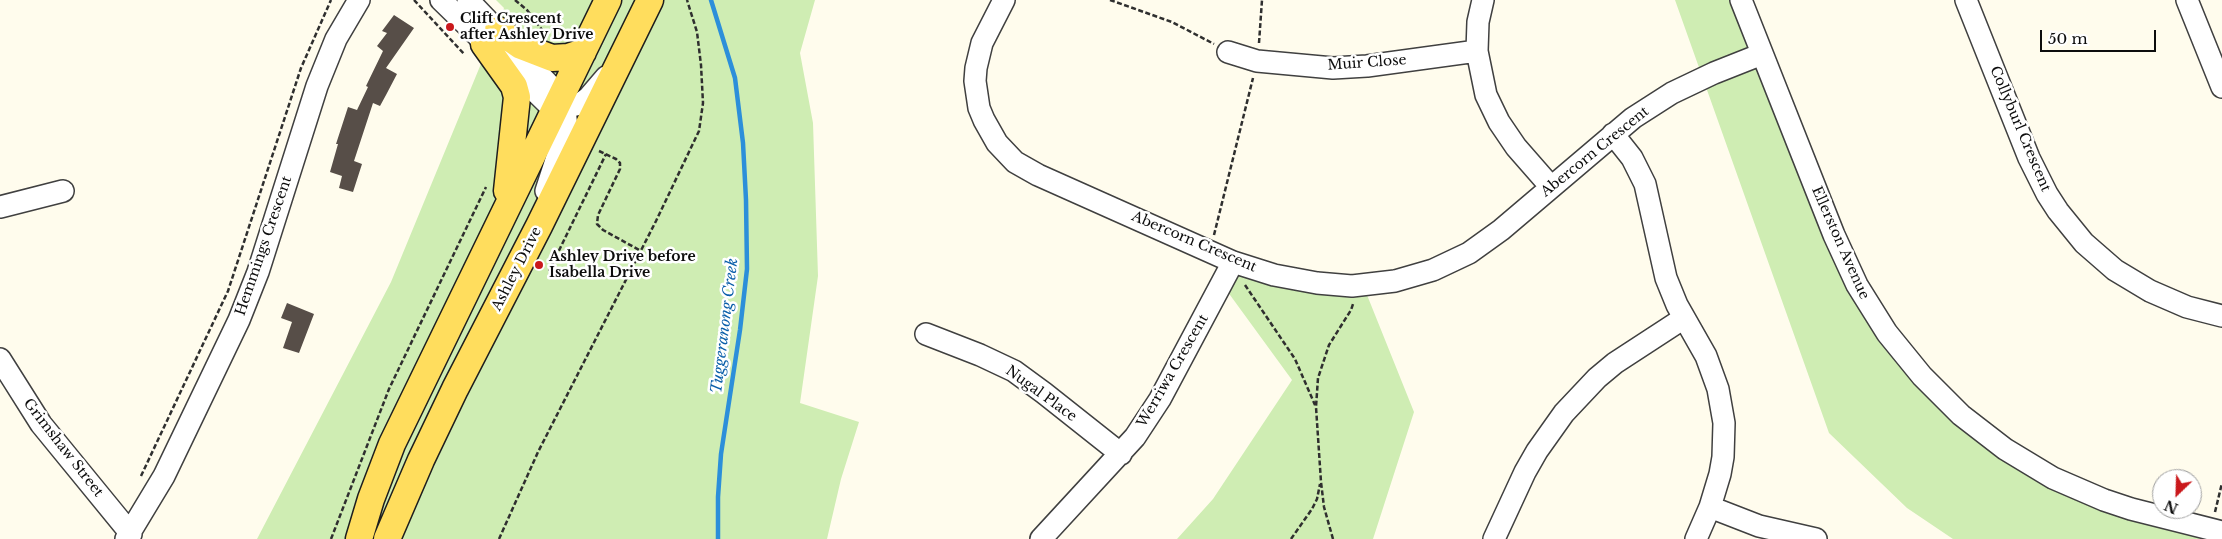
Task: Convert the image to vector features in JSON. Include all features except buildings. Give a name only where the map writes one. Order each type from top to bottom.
[{"type":"main road","points":[[360,539],[371,499],[392,444],[505,209],[560,105],[582,52],[608,0]]},
{"type":"main road","name":"Ashley Drive","points":[[387,539],[429,442],[650,0]]},
{"type":"main road","points":[[483,44],[521,46],[552,58],[568,58],[582,52]]},
{"type":"main road","points":[[483,44],[514,86],[517,97],[505,209]]},
{"type":"street","name":"Hemmings Crescent","points":[[129,536],[164,476],[239,320],[258,272],[317,86],[336,39],[359,0]]},
{"type":"street","points":[[441,0],[483,44],[560,105],[567,126],[527,248]]},
{"type":"street","points":[[468,0],[483,44]]},
{"type":"street","name":"Abercorn Crescent","points":[[1004,0],[982,43],[976,68],[976,81],[979,108],[984,120],[997,143],[1015,162],[1038,175],[1233,262],[1274,275],[1317,284],[1352,286],[1396,282],[1433,270],[1469,253],[1501,230],[1633,118],[1672,93],[1714,73],[1762,54]]},
{"type":"street","points":[[1483,0],[1478,22],[1477,51],[1486,95],[1499,122],[1516,147],[1551,187]]},
{"type":"street","name":"Ellerston Avenue","points":[[1741,0],[1834,235],[1857,285],[1887,333],[1922,376],[1961,415],[1998,444],[2053,478],[2104,500],[2131,509],[2218,524]]},
{"type":"street","name":"Collyburl Crescent","points":[[1966,0],[2029,158],[2058,212],[2084,243],[2115,270],[2150,291],[2188,307],[2222,316]]},
{"type":"street","points":[[2187,0],[2222,87]]},
{"type":"street","name":"Muir Close","points":[[1228,52],[1257,61],[1333,68],[1367,66],[1477,51]]},
{"type":"street","points":[[560,105],[580,104],[588,98],[620,62]]},
{"type":"street","points":[[1613,134],[1632,158],[1645,184],[1666,278],[1684,318],[1706,356],[1722,406],[1724,423],[1723,457],[1720,474],[1710,507],[1696,539]]},
{"type":"street","points":[[0,207],[62,191]]},
{"type":"street","name":"Werriwa Crescent","points":[[1041,539],[1121,454],[1160,399],[1233,262]]},
{"type":"street","points":[[1494,539],[1529,465],[1564,413],[1597,378],[1615,363],[1684,318]]},
{"type":"street","name":"Nugal Place","points":[[926,334],[980,355],[1014,371],[1121,454]]},
{"type":"street","name":"Grimshaw Street","points":[[0,359],[41,424],[129,536]]},
{"type":"street","points":[[1710,507],[1759,526],[1816,539]]},
{"type":"path","points":[[140,477],[228,291],[240,260],[301,68],[331,0]]},
{"type":"path","points":[[414,0],[483,44]]},
{"type":"path","points":[[515,0],[527,10],[548,37]]},
{"type":"path","points":[[498,539],[538,452],[693,146],[701,120],[703,85],[696,32],[687,0]]},
{"type":"path","points":[[1110,0],[1172,22],[1228,52]]},
{"type":"path","points":[[1212,241],[1257,61],[1262,0]]},
{"type":"path","points":[[549,271],[606,154],[620,163],[620,169],[598,215],[597,224],[603,230],[641,251]]},
{"type":"path","points":[[331,539],[389,389],[487,186]]},
{"type":"path","points":[[1244,283],[1295,359],[1316,407]]},
{"type":"path","points":[[1333,539],[1324,507],[1321,482],[1316,407],[1318,378],[1322,359],[1352,306]]},
{"type":"path","points":[[1291,539],[1312,509],[1317,499],[1321,482]]},
{"type":"path","points":[[2218,524],[2222,483]]},
{"type":"green space","points":[[496,0],[815,0],[800,53],[813,123],[818,276],[800,403],[859,422],[841,479],[827,539],[257,539],[391,282],[504,8]]},
{"type":"green space","points":[[1675,0],[1741,0],[1762,54],[1897,346],[2005,449],[2152,510],[2152,519],[2174,519],[2222,539],[1953,539],[1907,508],[1829,433]]},
{"type":"green space","points":[[1233,262],[1363,285],[1414,412],[1373,539],[1177,539],[1213,499],[1292,380],[1222,284]]},
{"type":"waterway","name":"Tuggeranong Creek","points":[[711,0],[735,78],[743,143],[747,269],[740,330],[721,454],[718,539]]},
{"type":"place","name":"Clift Crescent after Ashley Drive","points":[[450,27]]},
{"type":"place","name":"Ashley Drive before Isabella Drive","points":[[539,265]]}]
